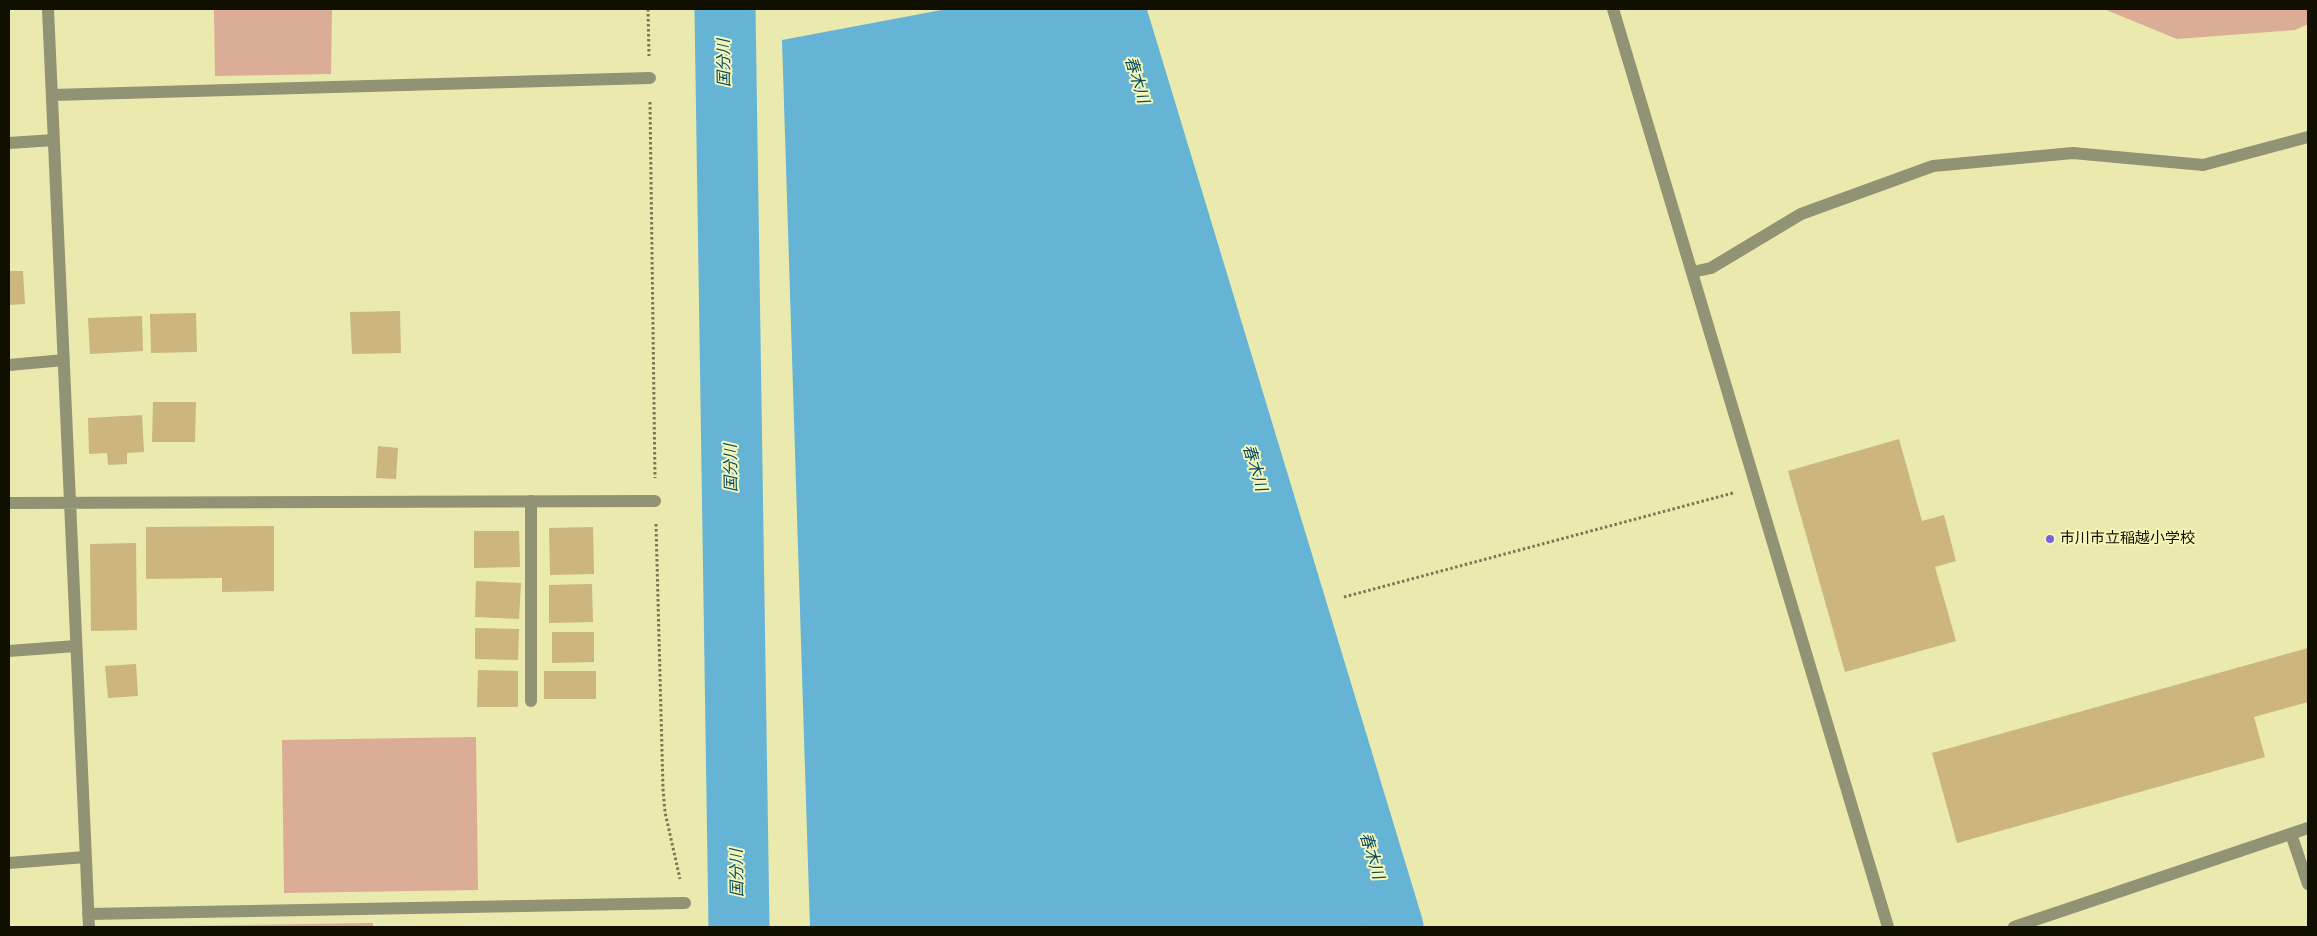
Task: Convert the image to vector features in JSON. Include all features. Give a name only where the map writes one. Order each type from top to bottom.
[{"type":"street","points":[[48,9],[88,927]]},
{"type":"street","points":[[1614,9],[1888,927]]},
{"type":"street","points":[[53,95],[650,78]]},
{"type":"street","points":[[1692,272],[1711,268],[1801,214],[1933,166],[2073,152],[2203,165],[2308,137]]},
{"type":"street","points":[[9,143],[54,140]]},
{"type":"street","points":[[9,365],[64,360]]},
{"type":"street","points":[[9,503],[70,501],[655,502]]},
{"type":"street","points":[[531,501],[532,701]]},
{"type":"street","points":[[9,651],[76,646]]},
{"type":"street","points":[[2014,927],[2308,828]]},
{"type":"street","points":[[2291,834],[2308,884]]},
{"type":"street","points":[[9,863],[85,857]]},
{"type":"street","points":[[88,914],[685,903]]},
{"type":"path","points":[[648,9],[655,502],[663,789],[665,812],[685,903]]},
{"type":"path","points":[[1344,597],[1758,487]]},
{"type":"shaded area","points":[[214,9],[332,9],[331,74],[215,76]]},
{"type":"shaded area","points":[[2104,9],[2308,9],[2308,24],[2295,30],[2177,39]]},
{"type":"shaded area","points":[[476,737],[478,890],[284,893],[282,740]]},
{"type":"shaded area","points":[[373,923],[373,927],[179,927],[179,926]]},
{"type":"water","points":[[947,9],[1092,9],[1374,927],[810,927],[782,40]]},
{"type":"building","points":[[9,271],[23,271],[25,304],[9,305]]},
{"type":"building","points":[[400,311],[401,353],[352,354],[350,312]]},
{"type":"building","points":[[196,313],[197,352],[151,353],[150,314]]},
{"type":"building","points":[[142,316],[143,351],[90,354],[88,318]]},
{"type":"building","points":[[153,402],[196,402],[195,442],[152,442]]},
{"type":"building","points":[[142,415],[144,452],[127,453],[127,464],[108,465],[107,453],[89,454],[88,418]]},
{"type":"building","points":[[1899,439],[1922,521],[1944,515],[1956,561],[1935,567],[1956,641],[1845,672],[1788,471]]},
{"type":"building","points":[[378,446],[398,448],[396,479],[376,478]]},
{"type":"building","points":[[274,526],[274,591],[222,592],[222,578],[146,579],[146,527]]},
{"type":"building","points":[[593,527],[594,574],[550,575],[549,528]]},
{"type":"building","points":[[474,531],[519,531],[520,567],[474,568]]},
{"type":"building","points":[[136,543],[137,630],[91,631],[90,544]]},
{"type":"building","points":[[476,581],[521,583],[519,619],[475,617]]},
{"type":"building","points":[[592,584],[593,622],[549,623],[549,585]]},
{"type":"building","points":[[475,628],[519,629],[518,660],[475,659]]},
{"type":"building","points":[[552,632],[594,632],[594,662],[552,663]]},
{"type":"building","points":[[2308,648],[2308,702],[2254,717],[2265,757],[1957,843],[1932,753]]},
{"type":"building","points":[[136,664],[138,696],[108,698],[105,666]]},
{"type":"building","points":[[478,670],[518,671],[518,707],[477,707]]},
{"type":"building","points":[[544,671],[596,671],[596,699],[544,699]]},
{"type":"waterway","name":"国分川","points":[[725,9],[739,927]]},
{"type":"waterway","name":"春木川","points":[[1115,9],[1393,927]]},
{"type":"place","name":"市川市立稲越小学校","points":[[2050,539]]}]
